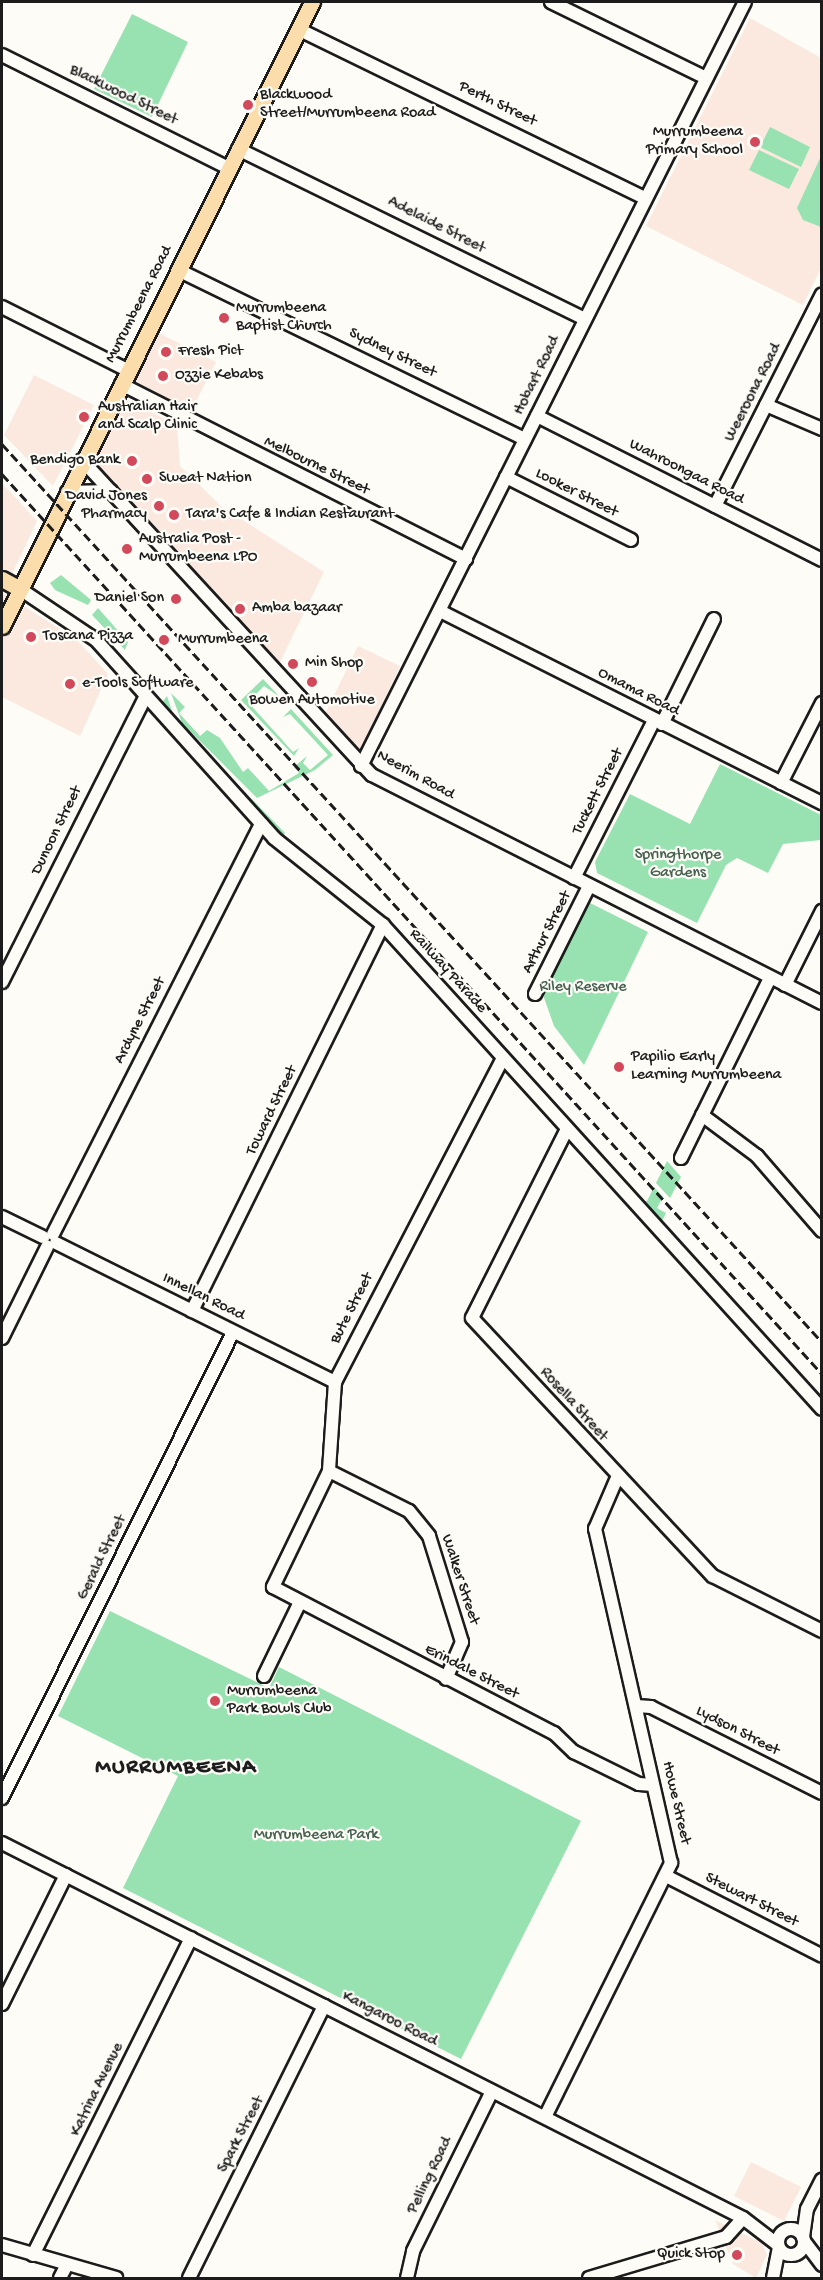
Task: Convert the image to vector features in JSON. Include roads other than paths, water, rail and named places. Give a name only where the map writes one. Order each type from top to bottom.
[{"type":"main road","name":"Murrumbeena Road","points":[[2,626],[82,460],[312,2]]},
{"type":"main road","points":[[2,579],[20,589]]},
{"type":"street","points":[[551,2],[706,78]]},
{"type":"street","name":"Hobart Road","points":[[361,766],[744,2]]},
{"type":"street","name":"Perth Street","points":[[299,25],[645,198]]},
{"type":"street","name":"Blackwood Street","points":[[2,55],[229,168]]},
{"type":"street","name":"Adelaide Street","points":[[240,146],[585,318]]},
{"type":"street","name":"Sydney Street","points":[[179,266],[525,439]]},
{"type":"street","name":"Weeroona Road","points":[[715,506],[822,294]]},
{"type":"street","name":"Melbourne Street","points":[[2,307],[152,403],[466,559]]},
{"type":"street","points":[[766,405],[822,429]]},
{"type":"street","name":"Wahroongaa Road","points":[[537,416],[822,560]]},
{"type":"street","name":"Neerim Road","points":[[82,460],[361,766],[574,878],[822,1004]]},
{"type":"street","name":"Looker Street","points":[[506,477],[631,540]]},
{"type":"street","points":[[67,492],[111,491]]},
{"type":"street","name":"Railway Parade","points":[[20,589],[85,630],[261,824],[383,925],[566,1131],[822,1409]]},
{"type":"street","name":"Omama Road","points":[[440,611],[822,803]]},
{"type":"street","name":"Tuckett Street","points":[[574,878],[714,619]]},
{"type":"street","name":"Dunoon Street","points":[[2,982],[146,696]]},
{"type":"street","points":[[781,783],[822,703]]},
{"type":"street","name":"Ardyne Street","points":[[2,1338],[261,824]]},
{"type":"street","name":"Arthur Street","points":[[535,994],[590,886]]},
{"type":"street","points":[[785,985],[822,911]]},
{"type":"street","name":"Toward Street","points":[[192,1311],[383,925]]},
{"type":"street","points":[[681,1158],[770,978]]},
{"type":"street","name":"Bute Street","points":[[273,1587],[329,1471],[335,1382],[503,1058]]},
{"type":"street","points":[[702,1115],[757,1156],[822,1231]]},
{"type":"street","name":"Rosella Street","points":[[566,1131],[472,1318],[617,1478],[713,1576],[822,1631]]},
{"type":"street","name":"Innellan Road","points":[[2,1216],[335,1382]]},
{"type":"street","name":"Gerald Street","points":[[2,1798],[233,1332]]},
{"type":"street","name":"Walker Street","points":[[329,1471],[409,1511],[429,1536],[462,1642],[446,1679]]},
{"type":"street","name":"Howe Street","points":[[545,2117],[666,1876],[671,1856],[595,1529],[617,1478]]},
{"type":"street","name":"Erindale Street","points":[[273,1587],[299,1604],[554,1733],[574,1752],[639,1784],[653,1785]]},
{"type":"street","points":[[264,1676],[299,1604]]},
{"type":"street","name":"Lydson Street","points":[[636,1706],[651,1707],[822,1793]]},
{"type":"street","name":"Kangaroo Road","points":[[2,1843],[761,2227],[786,2230],[803,2239]]},
{"type":"street","points":[[2,2004],[66,1875]]},
{"type":"street","name":"Stewart Street","points":[[666,1876],[822,1956]]},
{"type":"street","name":"Katrina Avenue","points":[[33,2255],[190,1938]]},
{"type":"street","name":"Spark Street","points":[[189,2278],[324,2006]]},
{"type":"street","name":"Pelling Road","points":[[407,2278],[412,2251],[492,2091]]},
{"type":"street","points":[[774,2278],[778,2246],[786,2230],[807,2209],[822,2180]]},
{"type":"street","points":[[774,2278],[794,2255],[803,2239],[807,2209]]},
{"type":"street","points":[[589,2278],[726,2237],[743,2218]]},
{"type":"street","name":"Kangaroo Road","points":[[761,2227],[778,2246]]},
{"type":"street","points":[[803,2239],[822,2266]]},
{"type":"street","points":[[2,2244],[66,2266],[116,2278]]},
{"type":"street","points":[[778,2246],[822,2266]]},
{"type":"street","points":[[60,2278],[66,2266]]},
{"type":"railway","points":[[2,444],[822,1342]]},
{"type":"railway","points":[[2,474],[822,1374]]},
{"type":"place","name":"Blackwood Street/Murrumbeena Road","points":[[248,105]]},
{"type":"place","name":"Murrumbeena Primary School","points":[[755,142]]},
{"type":"place","name":"Murrumbeena Baptist Church","points":[[224,318]]},
{"type":"place","name":"Fresh Pict","points":[[166,352]]},
{"type":"place","name":"Ozzie Kebabs","points":[[163,376]]},
{"type":"place","name":"Australian Hair and Scalp Clinic","points":[[84,417]]},
{"type":"place","name":"Bendigo Bank","points":[[132,461]]},
{"type":"place","name":"Sweat Nation","points":[[147,479]]},
{"type":"place","name":"David Jones Pharmacy","points":[[159,506]]},
{"type":"place","name":"Tara's Cafe & Indian Restaurant","points":[[174,515]]},
{"type":"place","name":"Australia Post - Murrumbeena LPO","points":[[127,549]]},
{"type":"place","name":"Daniel Son","points":[[176,599]]},
{"type":"place","name":"Amba bazaar","points":[[240,609]]},
{"type":"place","name":"Toscana Pizza","points":[[31,637]]},
{"type":"place","name":"Murrumbeena","points":[[164,640]]},
{"type":"place","name":"Min Shop","points":[[293,664]]},
{"type":"place","name":"Bowen Automotive","points":[[312,682]]},
{"type":"place","name":"e-Tools Software","points":[[70,684]]},
{"type":"place","name":"Papilio Early Learning Murrumbeena","points":[[619,1067]]},
{"type":"place","name":"Murrumbeena Park Bowls Club","points":[[215,1701]]},
{"type":"place","name":"Quick Stop","points":[[737,2255]]},
{"type":"district","name":"MURRUMBEENA","points":[[176,1769]]},
{"type":"park label","name":"Springthorpe Gardens","points":[[678,865]]},
{"type":"park label","name":"Riley Reserve","points":[[583,988]]},
{"type":"park label","name":"Murrumbeena Park","points":[[316,1836]]}]
